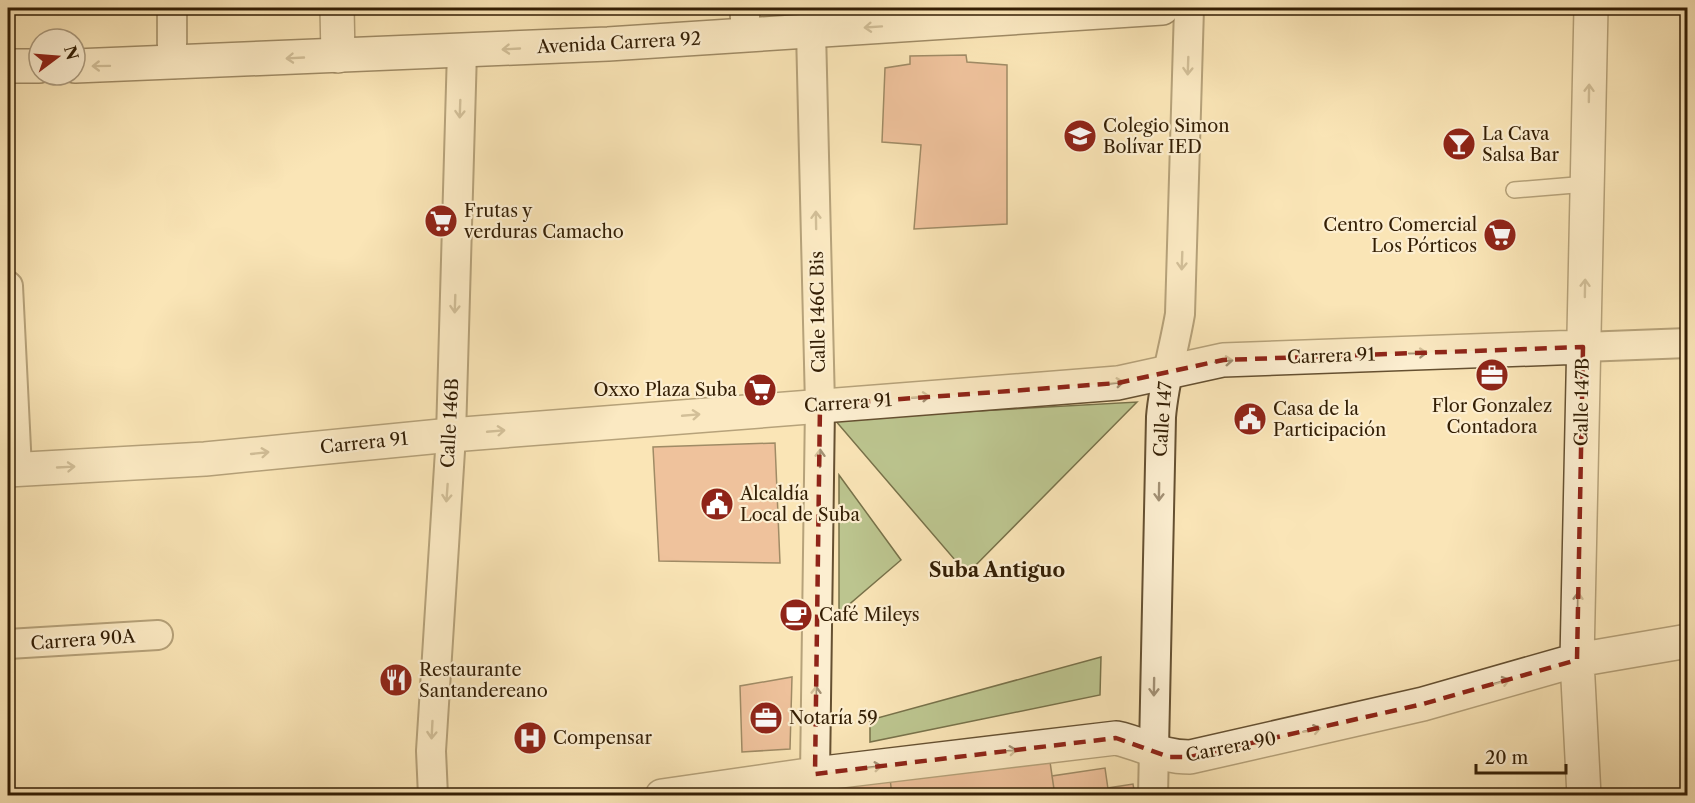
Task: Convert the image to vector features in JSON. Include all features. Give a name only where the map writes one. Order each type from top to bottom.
[{"type":"street","points":[[172,8],[172,64]]},
{"type":"street","points":[[337,8],[338,56]]},
{"type":"street","name":"Avenida Carrera 92","points":[[87,66],[462,51],[745,21],[811,31],[1146,8]]},
{"type":"street","name":"Calle 147","points":[[1153,795],[1152,751],[1161,417],[1166,371],[1175,344],[1180,314],[1189,8]]},
{"type":"street","name":"Calle 147B","points":[[1584,795],[1577,660],[1591,8]]},
{"type":"street","name":"Calle 146C Bis","points":[[811,31],[820,405],[815,774]]},
{"type":"street","name":"Calle 146B","points":[[433,795],[431,751],[436,646],[451,435],[462,51]]},
{"type":"street","points":[[8,66],[27,66]]},
{"type":"street","points":[[8,286],[12,470]]},
{"type":"street","name":"Carrera 91","points":[[12,470],[205,459],[451,435],[1118,383],[1223,360],[1688,343]]},
{"type":"street","name":"Carrera 90A","points":[[8,644],[158,635]]},
{"type":"street","name":"Carrera 90","points":[[662,795],[1116,738],[1137,742],[1169,757],[1190,757],[1423,704],[1577,660],[1688,641]]},
{"type":"lane","points":[[1514,190],[1587,184]]},
{"type":"highlighted area","points":[[1583,347],[1577,660],[1423,704],[1190,757],[1169,757],[1116,738],[815,774],[820,405],[1118,383],[1223,360]]},
{"type":"green space","points":[[1137,402],[967,574],[834,419]]},
{"type":"green space","points":[[839,475],[901,560],[839,613]]},
{"type":"green space","points":[[1101,657],[1100,695],[870,742],[870,720]]},
{"type":"building","points":[[966,55],[967,62],[1007,65],[1007,224],[914,229],[921,145],[882,142],[885,68],[910,64],[910,56]]},
{"type":"building","name":"Alcaldía Local de Suba","points":[[775,443],[780,563],[659,561],[653,447]]},
{"type":"building","name":"Notaría 59","points":[[792,677],[790,749],[742,752],[740,686]]},
{"type":"building","points":[[1049,755],[1055,796],[892,796],[890,778]]},
{"type":"building","points":[[1105,768],[1109,796],[1055,796],[1052,776]]},
{"type":"building","points":[[890,778],[892,796],[771,796]]},
{"type":"building","points":[[1133,784],[1135,796],[1109,796],[1108,788]]},
{"type":"place","name":"Colegio Simon Bolívar IED","points":[[1080,136]]},
{"type":"place","name":"La Cava Salsa Bar","points":[[1459,144]]},
{"type":"place","name":"Frutas y verduras Camacho","points":[[441,221]]},
{"type":"place","name":"Centro Comercial Los Pórticos","points":[[1500,235]]},
{"type":"place","name":"Flor Gonzalez Contadora","points":[[1492,375]]},
{"type":"place","name":"Oxxo Plaza Suba","points":[[760,390]]},
{"type":"place","name":"Casa de la Participación","points":[[1250,419]]},
{"type":"place","name":"Alcaldía Local de Suba","points":[[717,504]]},
{"type":"place","name":"Café Mileys","points":[[796,615]]},
{"type":"place","name":"Restaurante Santandereano","points":[[396,680]]},
{"type":"place","name":"Notaría 59","points":[[766,718]]},
{"type":"place","name":"Compensar","points":[[530,738]]},
{"type":"district","name":"Suba Antiguo","points":[[997,570]]}]
